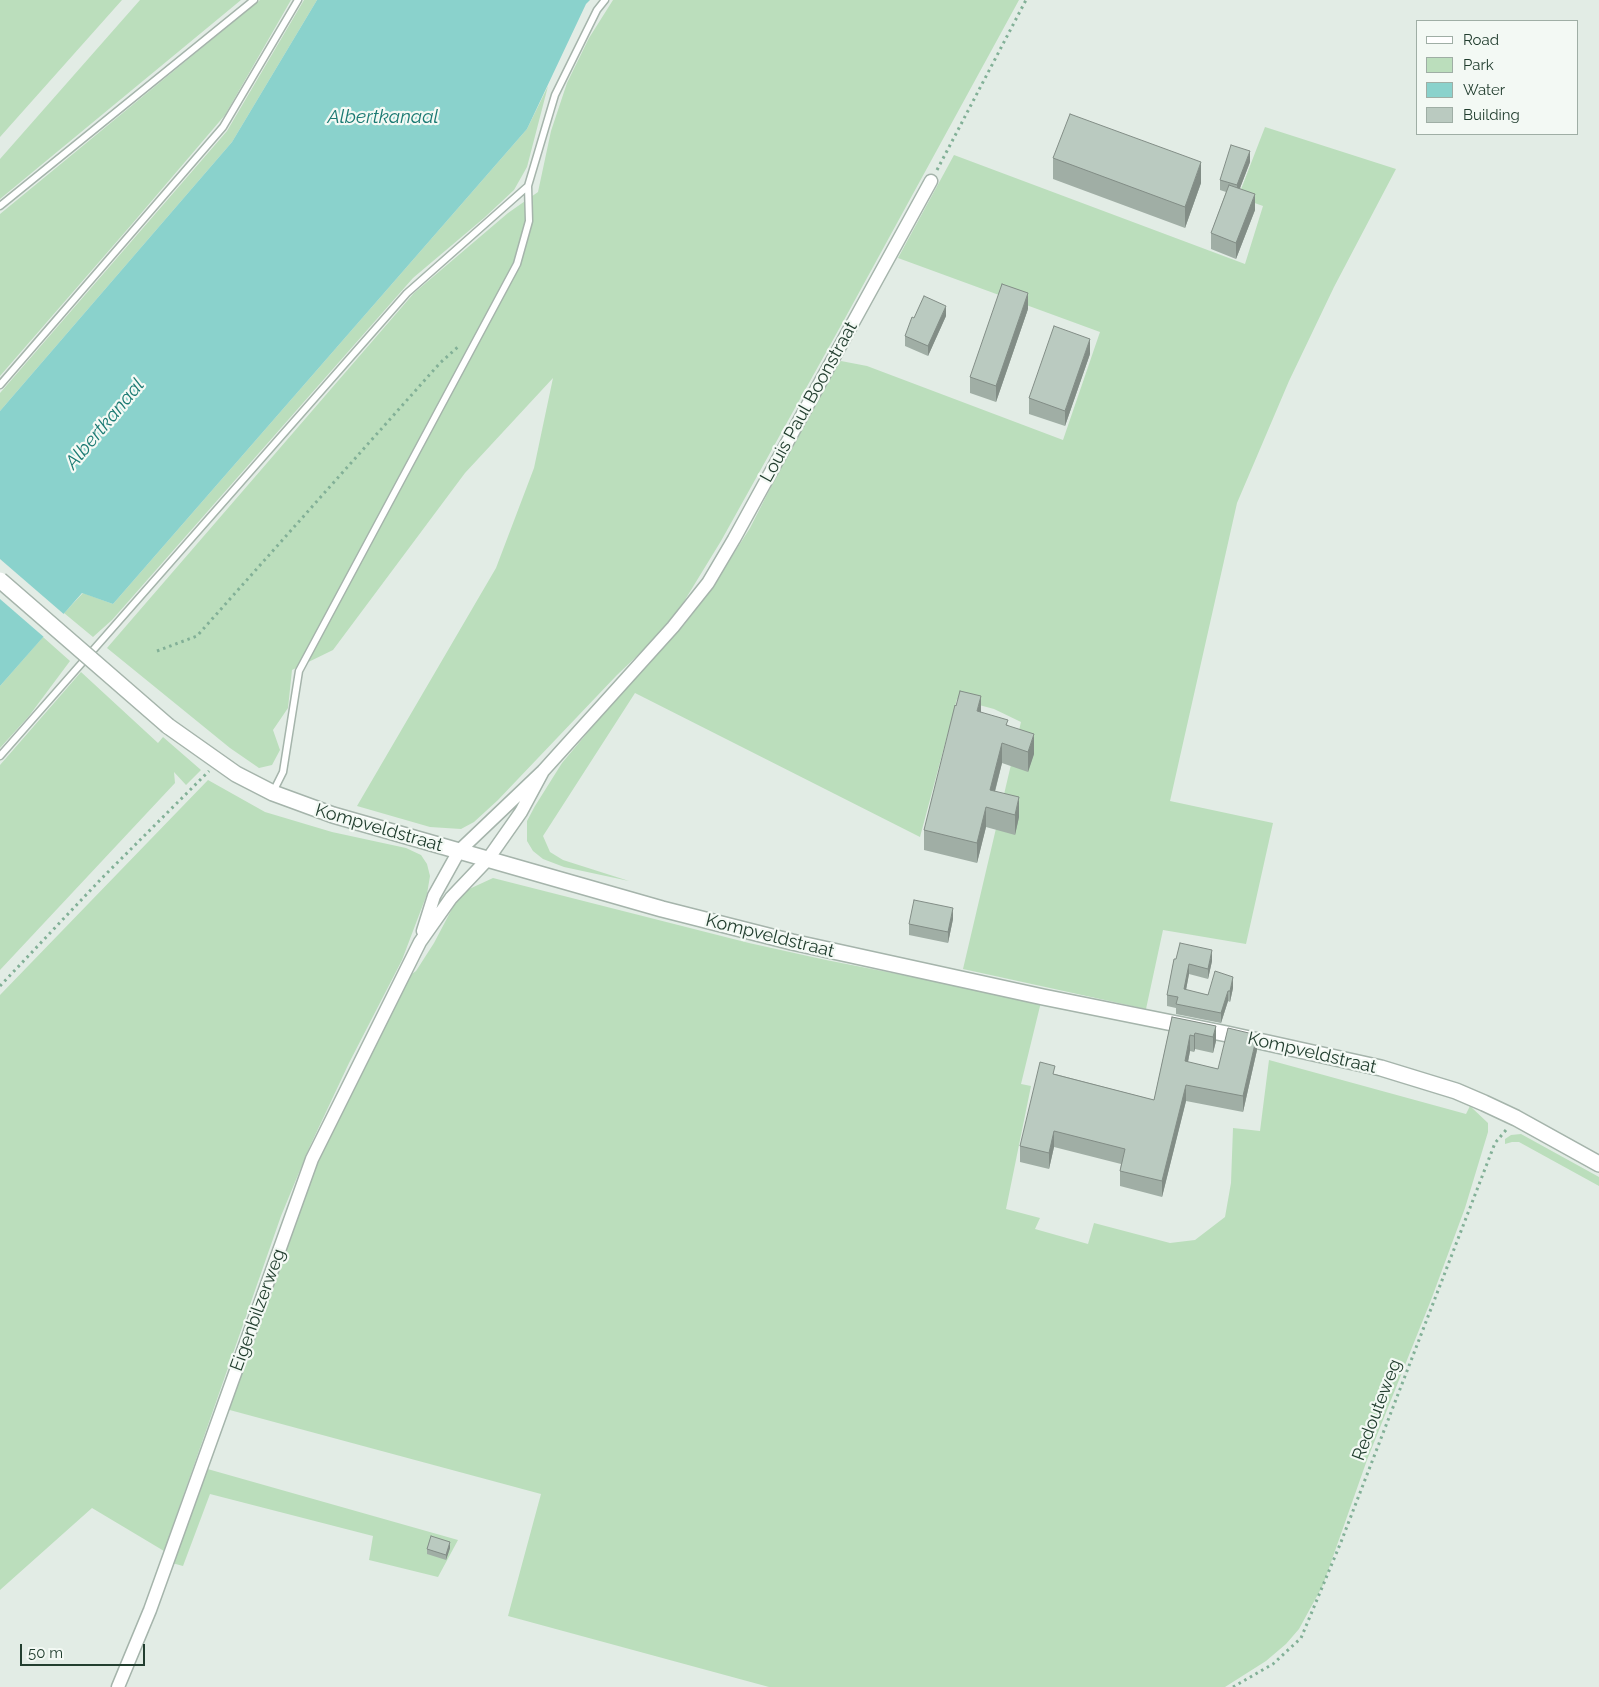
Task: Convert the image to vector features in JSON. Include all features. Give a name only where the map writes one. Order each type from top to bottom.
[{"type":"street","name":"Louis Paul Boonstraat","points":[[459,851],[542,771],[673,627],[708,583],[931,182]]},
{"type":"street","name":"Kompveldstraat","points":[[0,580],[168,726],[216,761],[236,774],[273,793],[333,815],[662,909],[792,942],[1381,1068],[1456,1091],[1516,1118],[1599,1164]]},
{"type":"street","name":"Louis Paul Boonstraat","points":[[488,860],[521,812],[542,771]]},
{"type":"street","name":"Eigenbilzerweg","points":[[420,942],[434,896],[459,851]]},
{"type":"street","name":"Eigenbilzerweg","points":[[118,1687],[150,1610],[312,1159],[420,942],[451,898],[488,860]]},
{"type":"lane","points":[[0,206],[254,0]]},
{"type":"lane","points":[[0,385],[222,127],[298,0]]},
{"type":"lane","points":[[273,793],[283,772],[299,671],[517,264],[529,221],[528,186],[555,95],[597,10],[605,0]]},
{"type":"lane","points":[[0,756],[407,293],[528,186]]},
{"type":"path","points":[[931,182],[1026,0]]},
{"type":"path","points":[[157,651],[197,636],[440,363],[466,340]]},
{"type":"path","points":[[0,986],[102,878],[206,775],[216,761]]},
{"type":"path","name":"Redouteweg","points":[[1233,1687],[1273,1664],[1301,1638],[1342,1542],[1495,1143],[1516,1118]]},
{"type":"green space","points":[[0,0],[122,0],[0,137]]},
{"type":"green space","points":[[140,0],[241,0],[0,199],[0,159]]},
{"type":"green space","points":[[260,0],[291,0],[225,115],[0,376],[0,214]]},
{"type":"green space","points":[[304,0],[317,0],[232,142],[0,411],[0,393],[227,131]]},
{"type":"green space","points":[[613,0],[1019,0],[721,541],[680,608],[663,631],[617,675],[498,800],[474,822],[461,829],[430,827],[357,806],[496,568],[534,468],[553,378],[465,473],[333,650],[292,670],[288,708],[273,730],[280,750],[272,765],[259,768],[230,748],[107,648],[414,293],[508,213],[538,192],[551,131],[567,83],[589,38]]},
{"type":"green space","points":[[548,86],[527,167],[514,190],[413,278],[112,620],[93,637],[64,613],[83,593],[113,604],[527,129]]},
{"type":"green space","points":[[1265,127],[1396,169],[1334,287],[1289,381],[1237,503],[1170,801],[1273,823],[1246,944],[1163,930],[1146,1009],[963,969],[1021,722],[994,709],[957,699],[920,837],[635,693],[543,836],[550,852],[563,860],[629,881],[564,867],[543,859],[533,851],[527,841],[527,821],[562,763],[625,688],[684,625],[708,594],[750,528],[831,369],[841,361],[867,366],[1063,440],[1100,332],[898,258],[954,155],[1245,264],[1263,206],[1238,197]]},
{"type":"green space","points":[[43,637],[70,661],[29,716],[0,748],[0,686]]},
{"type":"green space","points":[[81,672],[158,743],[163,737],[201,770],[186,785],[174,772],[175,783],[0,970],[0,765]]},
{"type":"green space","points":[[208,780],[265,812],[332,832],[406,848],[421,855],[427,864],[430,876],[427,894],[402,960],[349,1063],[310,1146],[281,1216],[164,1551],[92,1508],[0,1590],[0,995]]},
{"type":"green space","points":[[493,878],[749,943],[1041,1002],[1021,1084],[1031,1086],[1006,1209],[1040,1218],[1035,1229],[1088,1244],[1094,1223],[1170,1243],[1195,1240],[1225,1217],[1231,1183],[1233,1128],[1260,1131],[1269,1060],[1466,1114],[1470,1106],[1488,1123],[1488,1132],[1465,1208],[1431,1300],[1367,1460],[1323,1585],[1299,1629],[1286,1644],[1266,1661],[1225,1687],[769,1687],[508,1616],[541,1494],[226,1409],[318,1159],[406,978],[416,971],[434,943],[454,905],[467,890]]},
{"type":"green space","points":[[1521,1134],[1599,1177],[1599,1186],[1519,1142],[1505,1144],[1505,1139],[1511,1135]]},
{"type":"green space","points":[[204,1468],[458,1540],[438,1577],[369,1560],[373,1536],[210,1494],[183,1566],[172,1563]]},
{"type":"water","name":"Albertkanaal","points":[[317,0],[590,0],[586,4],[527,129],[113,604],[82,593],[0,686],[0,411],[232,142]]},
{"type":"pier","points":[[0,559],[66,616],[45,638],[0,599]]},
{"type":"building","points":[[1070,114],[1201,162],[1185,207],[1053,158]]},
{"type":"building","points":[[1231,145],[1250,151],[1237,185],[1220,180]]},
{"type":"building","points":[[1229,185],[1255,194],[1236,243],[1211,233]]},
{"type":"building","points":[[1002,284],[1028,293],[996,386],[970,377]]},
{"type":"building","points":[[924,296],[946,306],[928,346],[905,336],[912,317],[914,318]]},
{"type":"building","points":[[1054,326],[1090,339],[1065,411],[1029,398]]},
{"type":"building","points":[[960,691],[981,696],[977,711],[1008,720],[1006,725],[1034,734],[1028,752],[1002,743],[990,790],[1019,797],[1015,815],[986,807],[977,843],[924,830]]},
{"type":"building","points":[[914,900],[953,908],[948,932],[909,924]]},
{"type":"building","points":[[1180,943],[1212,950],[1208,969],[1189,964],[1184,989],[1208,995],[1215,971],[1233,977],[1230,991],[1228,991],[1221,1013],[1176,1004],[1178,997],[1167,995],[1174,959],[1176,959]]},
{"type":"building","points":[[1172,1017],[1216,1026],[1213,1037],[1195,1033],[1194,1036],[1190,1035],[1185,1061],[1218,1069],[1228,1028],[1257,1035],[1243,1096],[1186,1085],[1162,1181],[1120,1171],[1125,1149],[1054,1131],[1049,1153],[1020,1146],[1040,1062],[1055,1066],[1053,1074],[1154,1100]]},
{"type":"building","points":[[431,1536],[450,1542],[446,1555],[427,1549]]}]
